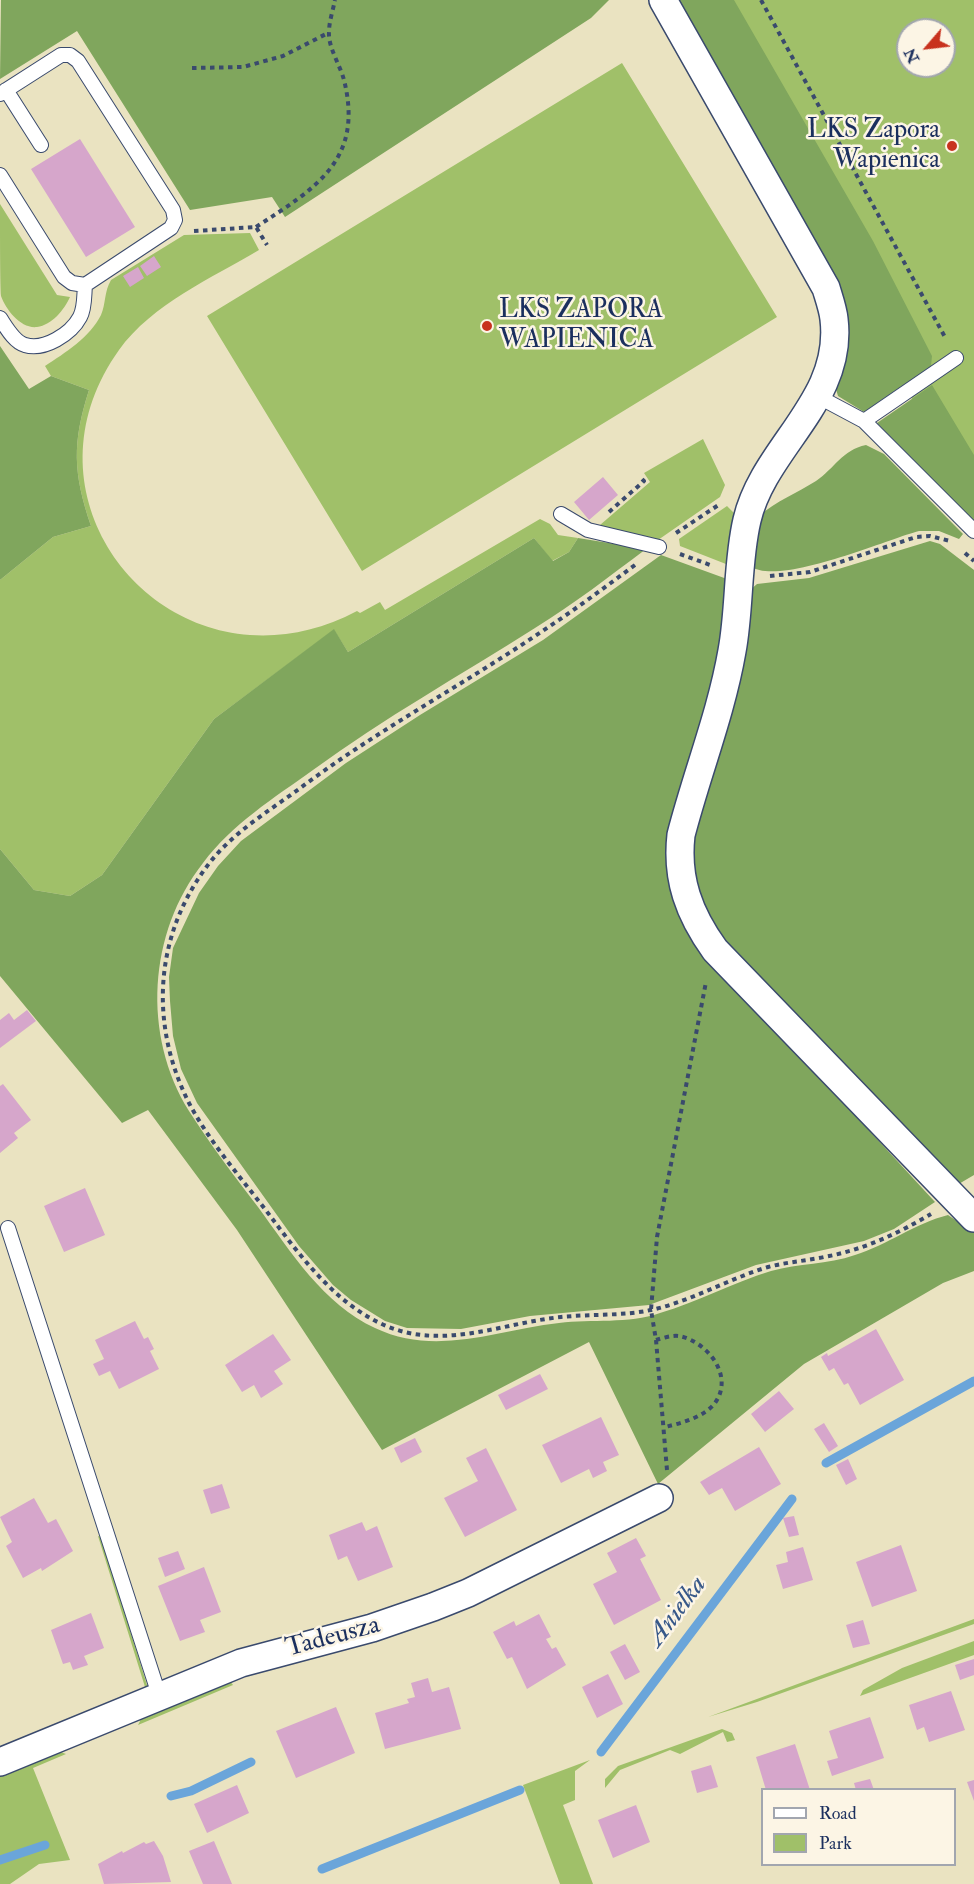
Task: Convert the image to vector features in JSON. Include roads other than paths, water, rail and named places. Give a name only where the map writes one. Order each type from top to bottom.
[{"type":"street","points":[[663,0],[826,288],[834,319],[833,350],[819,397],[757,489],[747,520],[734,638],[724,693],[687,812],[678,860],[682,886],[700,930],[715,950],[974,1218]]},
{"type":"street","name":"Tadeusza","points":[[0,1762],[241,1663],[372,1628],[468,1593],[663,1487]]},
{"type":"lane","points":[[0,175],[64,277],[72,284],[85,285],[171,228],[175,220],[173,210],[78,61],[70,54],[61,55],[3,92],[41,145]]},
{"type":"lane","points":[[0,318],[10,333],[24,345],[44,346],[65,333],[80,317],[85,285]]},
{"type":"lane","points":[[864,421],[956,358]]},
{"type":"lane","points":[[819,397],[864,421],[974,531]]},
{"type":"lane","points":[[561,514],[588,530],[659,547]]},
{"type":"lane","points":[[8,1228],[160,1698]]},
{"type":"waterway","name":"Anielka","points":[[826,1463],[974,1381]]},
{"type":"waterway","name":"Anielka","points":[[601,1752],[792,1499]]},
{"type":"waterway","name":"Anielka","points":[[171,1796],[191,1791],[251,1762]]},
{"type":"waterway","name":"Anielka","points":[[322,1869],[520,1790]]},
{"type":"waterway","name":"Anielka","points":[[0,1860],[45,1845]]},
{"type":"place","name":"LKS Zapora Wapienica","points":[[952,146]]},
{"type":"place","name":"LKS ZAPORA WAPIENICA","points":[[487,326]]}]
